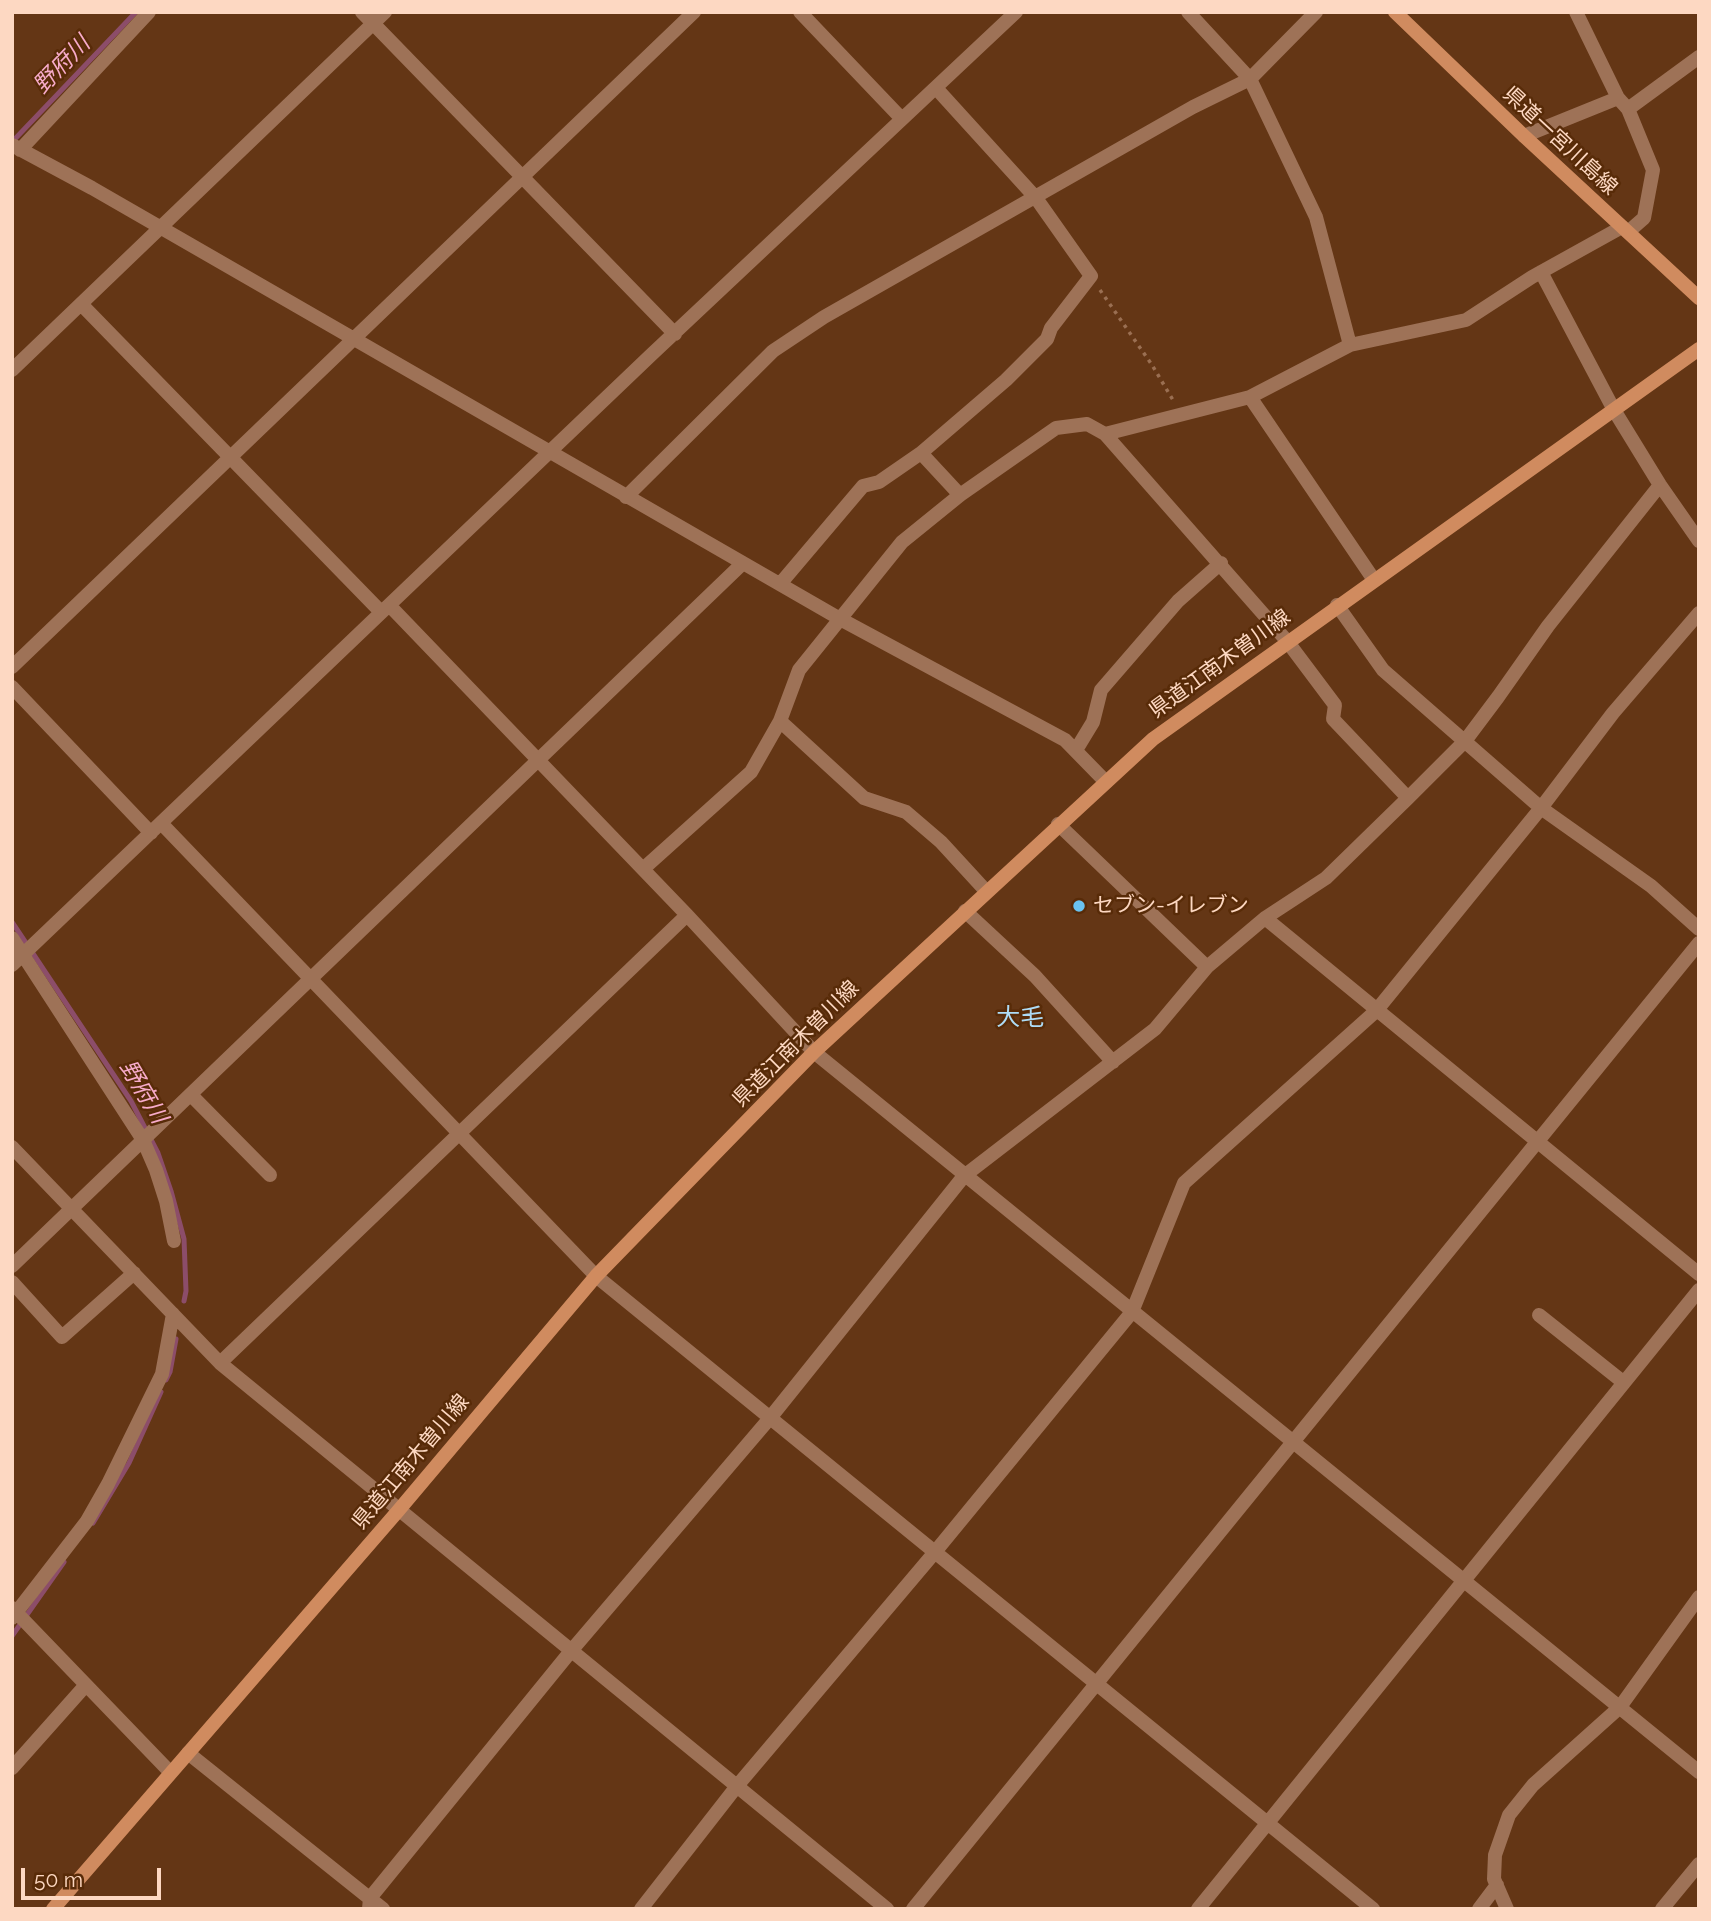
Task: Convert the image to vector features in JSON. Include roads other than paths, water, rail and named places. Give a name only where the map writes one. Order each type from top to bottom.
[{"type":"main road","name":"県道一宮川島線","points":[[1395,12],[1699,298]]},
{"type":"main road","name":"県道江南木曽川線","points":[[53,1909],[398,1511],[596,1276],[814,1052],[1153,739],[1699,349]]},
{"type":"street","points":[[149,12],[16,148],[355,339],[842,620],[1065,740],[1106,782]]},
{"type":"street","points":[[362,12],[675,334]]},
{"type":"street","points":[[12,370],[386,12]]},
{"type":"street","points":[[12,667],[694,12]]},
{"type":"street","points":[[800,12],[902,119]]},
{"type":"street","points":[[24,955],[1016,12]]},
{"type":"street","points":[[1188,12],[1250,79],[1316,217],[1350,345]]},
{"type":"street","points":[[626,497],[773,351],[824,317],[1193,107],[1250,79],[1316,12]]},
{"type":"street","points":[[1105,434],[1250,397],[1350,345],[1466,320],[1541,272],[1644,218],[1653,170],[1576,12]]},
{"type":"street","points":[[1524,136],[1623,104],[1699,57]]},
{"type":"street","points":[[779,584],[863,486],[879,482],[921,453],[1006,380],[1047,339],[1051,328],[1091,276],[1036,198],[936,88]]},
{"type":"street","points":[[1541,272],[1614,410],[1660,485],[1699,541]]},
{"type":"street","points":[[81,304],[231,458],[538,761],[687,915],[814,1052],[1699,1772]]},
{"type":"street","points":[[1250,397],[1374,580]]},
{"type":"street","points":[[643,869],[751,772],[780,720],[799,670],[842,620],[902,542],[960,495],[1056,428],[1087,424],[1105,434],[1221,563],[1287,641],[1335,705],[1333,719],[1408,798]]},
{"type":"street","points":[[921,453],[960,495]]},
{"type":"street","points":[[369,1903],[571,1651],[770,1418],[964,1176],[1155,1029],[1207,967],[1265,918],[1326,878],[1408,798],[1465,741],[1499,698],[1548,626],[1660,485]]},
{"type":"street","points":[[12,1266],[743,563]]},
{"type":"street","points":[[1076,750],[1093,722],[1101,690],[1178,601],[1221,563]]},
{"type":"street","points":[[1337,606],[1382,670],[1541,808],[1651,886],[1699,929]]},
{"type":"street","points":[[641,1909],[737,1786],[935,1552],[1132,1312],[1184,1183],[1376,1010],[1541,808],[1613,713],[1699,613]]},
{"type":"street","points":[[12,687],[311,979],[596,1276],[1373,1909]]},
{"type":"street","points":[[780,720],[864,798],[906,812],[940,842],[986,891]]},
{"type":"street","points":[[1058,824],[1207,967]]},
{"type":"street","points":[[965,911],[1035,976],[1113,1062]]},
{"type":"street","points":[[220,1363],[687,915]]},
{"type":"street","points":[[1265,918],[1699,1274]]},
{"type":"street","points":[[12,938],[148,1135],[174,1241]]},
{"type":"street","points":[[913,1909],[1699,943]]},
{"type":"street","points":[[191,1094],[270,1175]]},
{"type":"street","points":[[12,1147],[220,1363],[887,1909]]},
{"type":"street","points":[[12,1282],[62,1337],[134,1273]]},
{"type":"street","points":[[1198,1909],[1699,1290]]},
{"type":"street","points":[[170,1772],[15,1614],[87,1521],[108,1484],[162,1374],[173,1314]]},
{"type":"street","points":[[1539,1315],[1623,1382]]},
{"type":"street","points":[[1507,1909],[1494,1879],[1495,1855],[1509,1815],[1533,1785],[1620,1707],[1699,1597]]},
{"type":"street","points":[[12,1768],[85,1685]]},
{"type":"street","points":[[188,1753],[369,1903],[383,1909]]},
{"type":"street","points":[[1662,1909],[1699,1864]]},
{"type":"street","points":[[1479,1909],[1497,1885]]},
{"type":"waterway","name":"野府川","points":[[12,142],[136,12]]},
{"type":"waterway","name":"野府川","points":[[12,922],[131,1101],[158,1153],[184,1239],[184,1301]]},
{"type":"waterway","name":"野府川","points":[[166,1380],[176,1339]]},
{"type":"waterway","name":"野府川","points":[[93,1523],[129,1463],[161,1392]]},
{"type":"waterway","name":"野府川","points":[[12,1636],[64,1562]]},
{"type":"place","name":"セブン-イレブン","points":[[1079,906]]},
{"type":"district","name":"大毛","points":[[1020,1018]]}]
